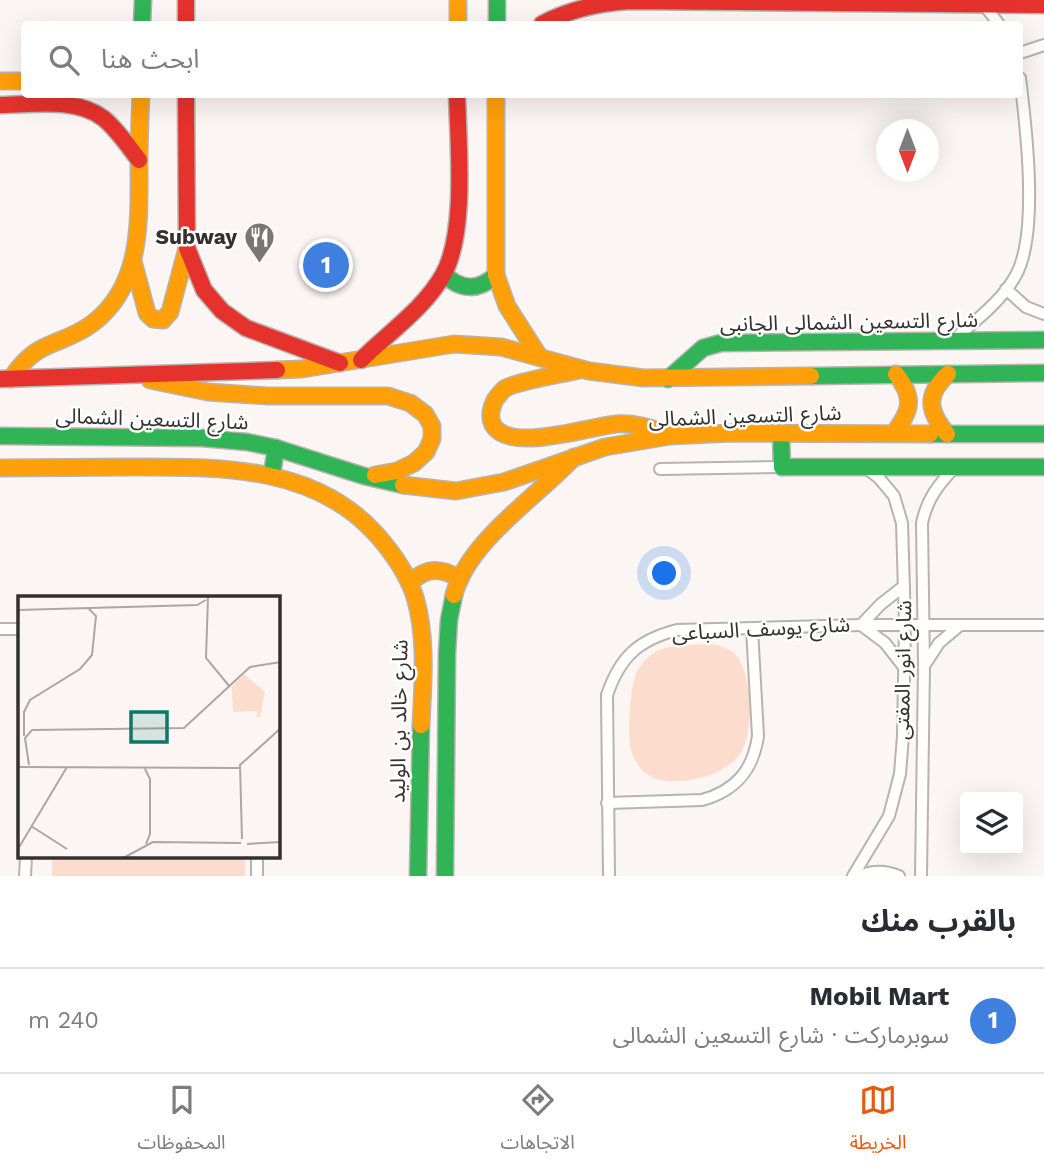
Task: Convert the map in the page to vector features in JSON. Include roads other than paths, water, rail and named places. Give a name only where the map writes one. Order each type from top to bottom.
[{"type":"street","points":[[142,0],[142,21]]},
{"type":"street","points":[[186,0],[186,21]]},
{"type":"street","points":[[458,0],[458,21]]},
{"type":"street","points":[[496,21],[497,0]]},
{"type":"street","points":[[548,21],[573,9],[607,1],[1044,5]]},
{"type":"street","points":[[983,4],[997,21]]},
{"type":"street","points":[[1023,52],[1044,45]]},
{"type":"street","points":[[0,81],[21,81]]},
{"type":"street","points":[[6,379],[32,352],[46,343],[80,332],[108,309],[127,278],[139,226],[141,98]]},
{"type":"street","points":[[133,261],[147,313],[153,319],[163,320],[172,306],[187,248],[186,98]]},
{"type":"street","points":[[361,360],[424,300],[444,274],[452,255],[456,229],[457,98]]},
{"type":"street","points":[[496,98],[496,275],[507,306],[539,356]]},
{"type":"street","points":[[953,341],[1006,289],[1023,261],[1027,230],[1028,163],[1022,98]]},
{"type":"street","points":[[0,105],[87,101],[139,160]]},
{"type":"street","points":[[187,248],[204,290],[231,320],[265,337],[340,363]]},
{"type":"street","points":[[444,274],[457,285],[466,288],[483,286],[496,275]]},
{"type":"street","points":[[1006,289],[1026,307],[1044,314]]},
{"type":"street","name":"شارع التسعين الشمالى الجانبى","points":[[668,379],[703,348],[721,343],[1044,340]]},
{"type":"street","name":"شارع التسعين الشمالى","points":[[6,379],[264,371],[340,363],[454,344],[501,347],[582,369],[627,377],[668,379],[1044,373]]},
{"type":"street","points":[[582,369],[506,387],[491,403],[490,415],[494,426],[504,435],[516,438],[617,424],[641,425],[670,436]]},
{"type":"street","points":[[894,433],[907,418],[909,409],[907,390],[896,374]]},
{"type":"street","points":[[947,433],[933,415],[931,405],[934,388],[948,374]]},
{"type":"street","points":[[140,376],[176,388],[211,393],[387,396],[401,399],[422,410],[432,429],[429,448],[423,457],[392,472],[364,476]]},
{"type":"street","points":[[781,433],[782,467]]},
{"type":"street","name":"شارع التسعين الشمالى","points":[[0,436],[202,438],[247,442],[401,485],[456,491],[504,482],[575,456],[629,442],[670,436],[781,433],[1044,434]]},
{"type":"street","points":[[0,468],[192,467],[272,474],[276,448]]},
{"type":"street","points":[[445,876],[449,631],[454,593],[460,579],[485,543],[539,494],[575,456]]},
{"type":"street","name":"شارع انور المفتى","points":[[853,876],[878,836],[896,794],[903,736],[904,537],[894,496],[887,486],[864,467]]},
{"type":"street","name":"شارع انور المفتى","points":[[920,876],[924,666],[922,523],[928,501],[955,467]]},
{"type":"street","points":[[660,468],[1044,467]]},
{"type":"street","name":"شارع خالد بن الوليد","points":[[272,474],[325,492],[355,512],[375,530],[410,583],[419,614],[423,665],[418,876]]},
{"type":"street","points":[[410,583],[425,569],[438,568],[460,579]]},
{"type":"street","points":[[903,666],[885,643],[861,625],[881,604],[904,586]]},
{"type":"street","name":"شارع يوسف السباعى","points":[[609,876],[607,695],[624,659],[639,645],[657,635],[677,630],[861,625],[1044,625]]},
{"type":"street","points":[[924,666],[939,643],[960,625]]},
{"type":"street","points":[[0,629],[18,629]]},
{"type":"street","points":[[607,803],[702,800],[730,789],[741,779],[750,766],[758,736],[752,629]]},
{"type":"street","points":[[418,796],[445,797]]},
{"type":"street","points":[[25,876],[26,858]]},
{"type":"street","points":[[257,858],[257,876]]},
{"type":"street","points":[[859,876],[869,872],[889,872],[899,876]]},
{"type":"place","name":"Subway","points":[[260,264]]},
{"type":"place","name":"Mobil Mart","points":[[326,265]]}]
